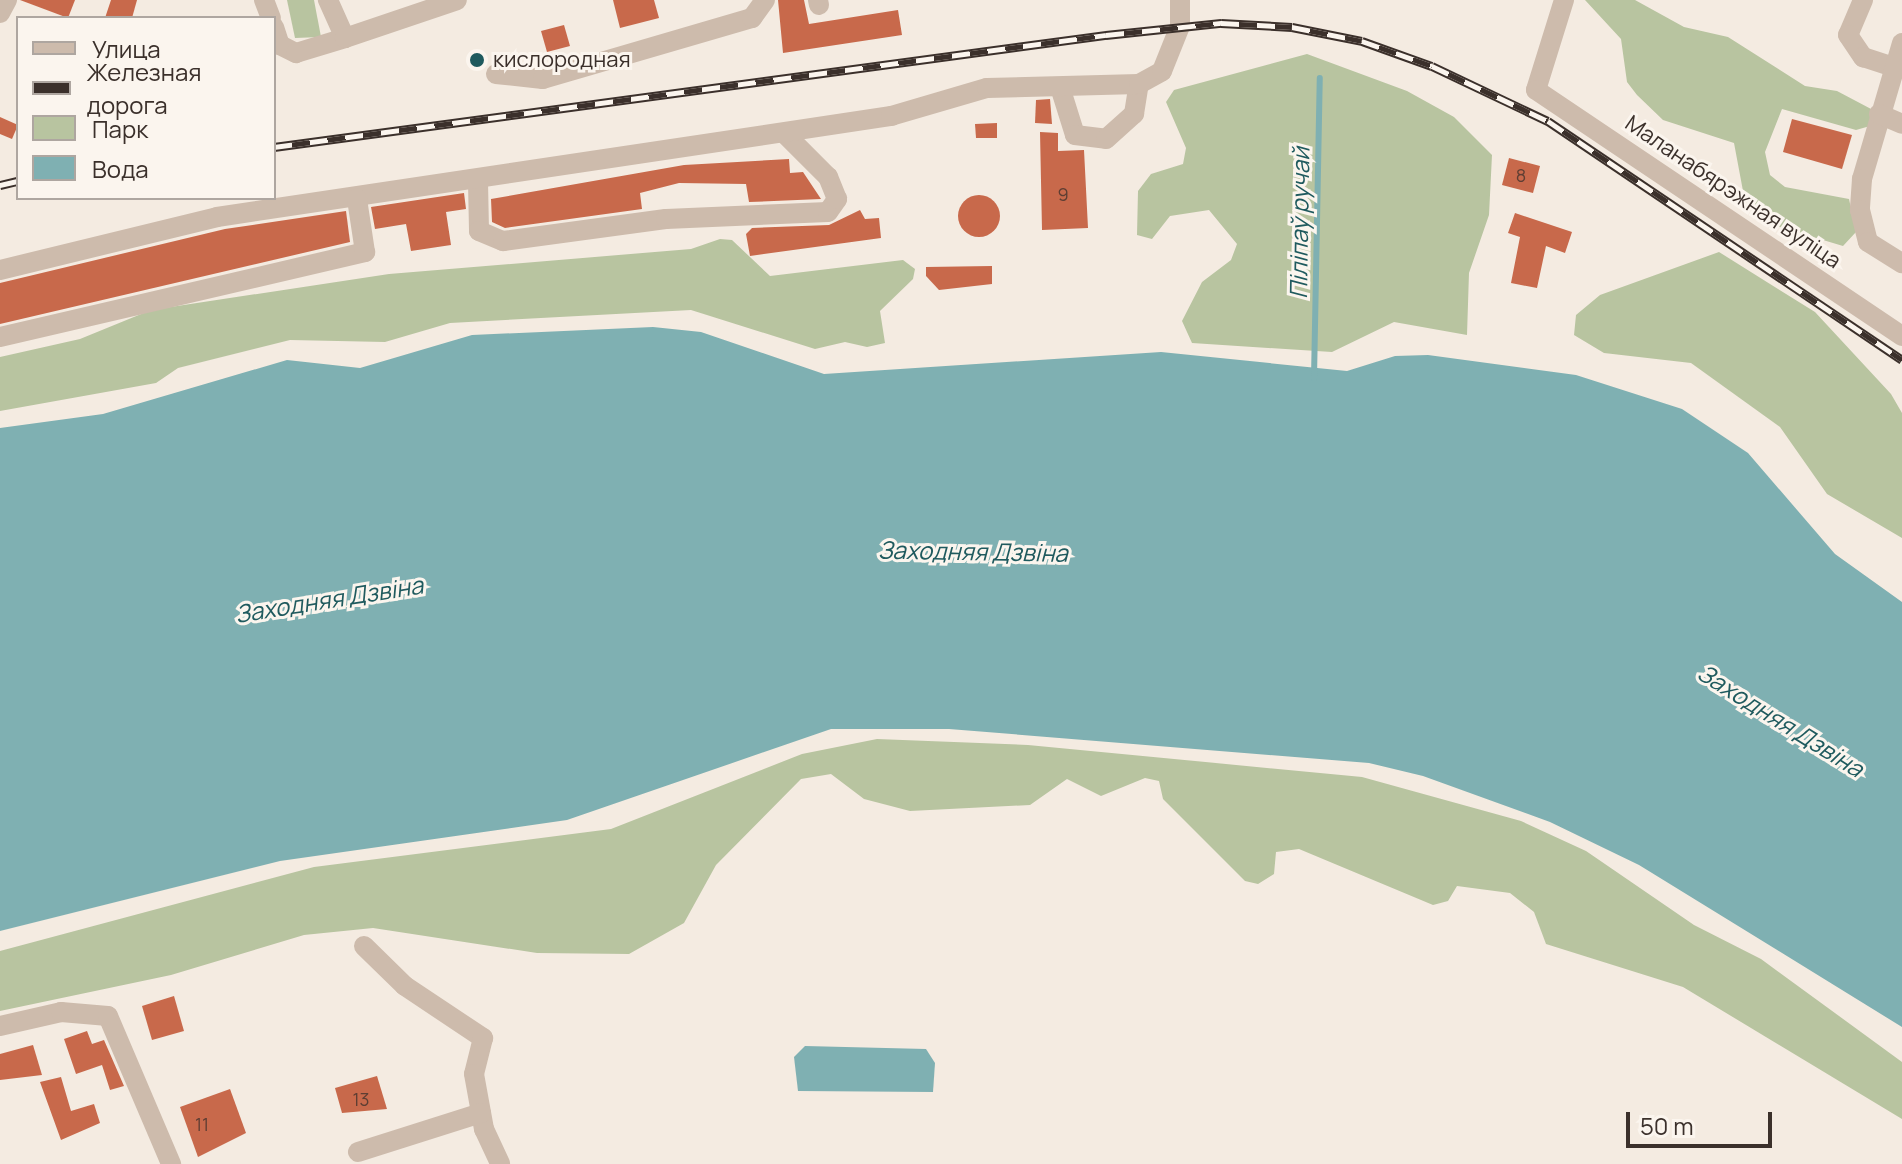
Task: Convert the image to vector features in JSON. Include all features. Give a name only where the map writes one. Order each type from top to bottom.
[{"type":"street","points":[[0,13],[7,0]]},
{"type":"street","points":[[328,0],[345,38]]},
{"type":"street","points":[[276,33],[280,45],[296,53],[457,0]]},
{"type":"street","points":[[496,74],[543,79],[752,18],[765,0]]},
{"type":"street","points":[[0,270],[217,217],[478,182],[866,120],[987,88],[1139,84],[1162,71],[1180,26],[1180,0]]},
{"type":"street","name":"Маланабярэжная вуліца","points":[[1564,0],[1536,90],[1902,336]]},
{"type":"street","points":[[1863,0],[1848,35],[1863,57],[1891,66]]},
{"type":"street","points":[[1902,43],[1891,66],[1860,210],[1868,242],[1902,263]]},
{"type":"street","points":[[1060,87],[1075,135],[1106,139],[1134,114],[1139,84]]},
{"type":"street","points":[[1879,114],[1902,124]]},
{"type":"street","points":[[478,182],[479,231],[503,241],[666,219],[828,212],[837,199],[828,177],[784,133]]},
{"type":"street","points":[[0,337],[365,252],[357,199]]},
{"type":"street","points":[[364,946],[405,986],[483,1038],[474,1074],[481,1113],[500,1164]]},
{"type":"street","points":[[0,1026],[61,1012],[108,1016],[171,1164]]},
{"type":"street","points":[[358,1152],[481,1113]]},
{"type":"green space","points":[[287,0],[314,0],[321,37],[295,38]]},
{"type":"green space","points":[[1585,0],[1635,0],[1684,27],[1728,37],[1805,86],[1837,91],[1873,110],[1870,126],[1856,130],[1782,109],[1765,152],[1770,175],[1785,187],[1849,199],[1856,232],[1843,246],[1766,223],[1746,207],[1734,143],[1663,120],[1627,82],[1621,39]]},
{"type":"green space","points":[[1307,54],[1407,91],[1454,117],[1492,155],[1489,215],[1469,273],[1467,335],[1394,322],[1332,352],[1192,343],[1182,321],[1202,282],[1231,260],[1237,244],[1209,210],[1170,216],[1152,239],[1137,235],[1138,191],[1151,174],[1183,164],[1186,148],[1166,102],[1174,90]]},
{"type":"green space","points":[[720,239],[732,240],[770,276],[903,260],[915,269],[913,279],[880,311],[885,343],[867,347],[845,342],[815,349],[691,310],[450,323],[385,342],[290,340],[178,368],[156,383],[0,411],[0,357],[80,339],[151,310],[389,274],[691,249]]},
{"type":"green space","points":[[1719,252],[1815,312],[1891,394],[1902,413],[1902,538],[1827,494],[1780,427],[1691,363],[1604,353],[1574,335],[1576,315],[1600,295]]},
{"type":"green space","points":[[877,739],[1028,745],[1362,777],[1521,821],[1586,851],[1694,925],[1761,959],[1902,1062],[1902,1119],[1683,987],[1546,944],[1534,912],[1510,893],[1457,886],[1448,901],[1433,905],[1299,849],[1276,852],[1274,874],[1258,884],[1245,881],[1163,799],[1159,781],[1145,778],[1101,796],[1067,779],[1030,805],[910,811],[864,799],[831,774],[801,779],[716,865],[684,923],[629,954],[537,953],[373,928],[304,935],[171,975],[0,1011],[0,951],[314,867],[611,829],[802,754]]},
{"type":"water","name":"Заходняя Дзвіна","points":[[653,327],[701,332],[824,374],[1161,352],[1347,371],[1395,356],[1428,355],[1576,375],[1682,409],[1748,453],[1835,554],[1902,602],[1902,1027],[1639,865],[1550,822],[1423,776],[1369,763],[949,729],[831,729],[567,820],[280,861],[0,931],[0,428],[103,414],[287,360],[360,368],[472,335]]},
{"type":"water","points":[[805,1046],[926,1049],[935,1063],[933,1092],[798,1091],[794,1057]]},
{"type":"building","points":[[20,0],[75,0],[69,16]]},
{"type":"building","points":[[111,0],[137,0],[133,16],[106,16]]},
{"type":"building","points":[[613,0],[654,0],[659,18],[620,28]]},
{"type":"building","points":[[778,0],[804,0],[809,24],[898,10],[902,35],[783,53]]},
{"type":"building","points":[[564,25],[570,46],[547,52],[541,31]]},
{"type":"building","points":[[1050,99],[1052,124],[1035,123],[1036,100]]},
{"type":"building","points":[[0,117],[16,124],[12,139],[0,134]]},
{"type":"building","points":[[1792,119],[1852,135],[1842,169],[1783,152]]},
{"type":"building","points":[[997,123],[997,138],[976,138],[975,124]]},
{"type":"building","points":[[1040,132],[1058,133],[1058,151],[1084,150],[1088,228],[1042,230]]},
{"type":"building","points":[[1509,158],[1540,166],[1533,193],[1502,185]]},
{"type":"building","points":[[789,159],[790,173],[803,172],[821,199],[749,202],[746,184],[679,183],[640,193],[642,209],[505,228],[492,222],[491,199],[684,165]]},
{"type":"building","points":[[464,193],[466,209],[446,212],[451,245],[411,251],[406,224],[375,229],[371,207]]},
{"type":"building","points":[[979,195],[994,201],[1000,216],[994,231],[979,237],[964,231],[958,216],[964,201]]},
{"type":"building","points":[[860,210],[865,219],[879,218],[881,238],[750,256],[746,234],[752,228],[829,225]]},
{"type":"building","points":[[346,211],[350,242],[0,324],[0,283],[225,229]]},
{"type":"building","points":[[1515,213],[1572,232],[1565,253],[1546,246],[1537,288],[1511,283],[1520,237],[1508,233]]},
{"type":"building","points":[[992,266],[992,284],[939,290],[926,276],[926,267]]},
{"type":"building","points":[[174,996],[184,1031],[152,1040],[142,1006]]},
{"type":"building","points":[[87,1031],[92,1044],[104,1040],[124,1086],[110,1090],[102,1065],[76,1074],[64,1039]]},
{"type":"building","points":[[33,1045],[42,1075],[0,1080],[0,1054]]},
{"type":"building","points":[[377,1076],[387,1109],[342,1113],[335,1088]]},
{"type":"building","points":[[61,1077],[71,1111],[94,1104],[100,1123],[61,1140],[40,1082]]},
{"type":"building","points":[[230,1089],[246,1133],[198,1157],[180,1107]]},
{"type":"waterway","name":"Піліпаў ручай","points":[[1314,378],[1320,78]]},
{"type":"railway","points":[[276,147],[1106,35],[1221,23],[1292,27],[1362,41],[1432,66],[1548,121],[1902,360]]},
{"type":"railway","points":[[0,185],[16,181]]},
{"type":"place","name":"кислородная","points":[[477,60]]}]
